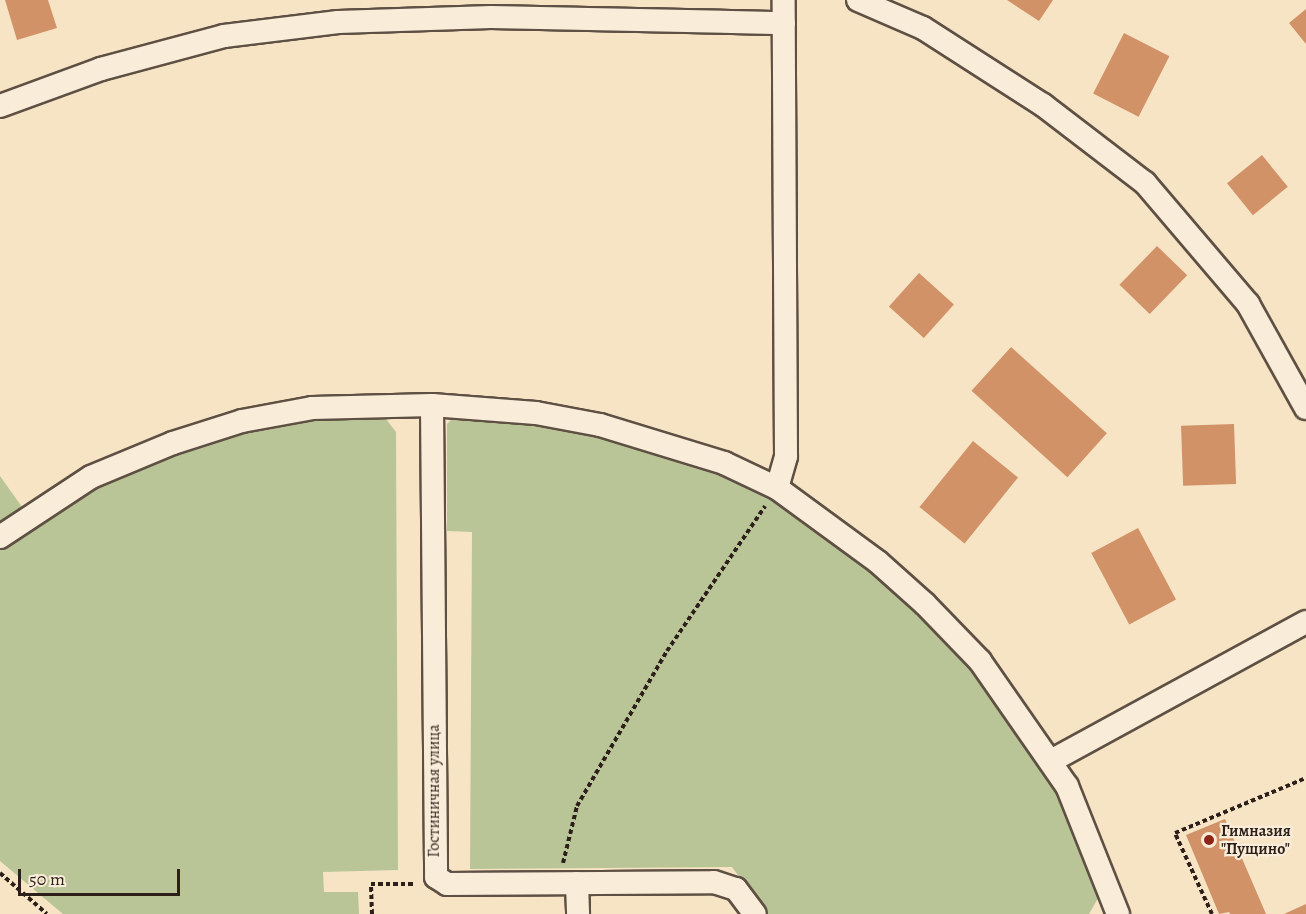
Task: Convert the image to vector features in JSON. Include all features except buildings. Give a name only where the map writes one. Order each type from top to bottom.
[{"type":"street","points":[[777,488],[786,456],[784,0]]},
{"type":"street","points":[[858,0],[923,28],[1043,105],[1145,183],[1248,304],[1306,408]]},
{"type":"street","points":[[0,106],[101,69],[224,36],[338,22],[490,17],[784,23]]},
{"type":"street","points":[[0,537],[91,477],[173,443],[242,421],[312,408],[432,405],[536,413],[600,425],[724,463],[777,488],[878,562],[925,604],[980,661],[1052,760],[1067,786],[1118,914]]},
{"type":"street","name":"Гостиничная улица","points":[[432,405],[436,877],[447,884],[714,882],[736,889],[755,914]]},
{"type":"street","points":[[1052,760],[1306,622]]},
{"type":"street","points":[[567,884],[578,914]]},
{"type":"path","points":[[567,884],[577,807],[667,651],[777,488]]},
{"type":"path","points":[[1212,914],[1175,833],[1306,778]]},
{"type":"path","points":[[0,873],[47,914]]},
{"type":"path","points":[[372,914],[371,884],[416,884],[436,877]]},
{"type":"green space","points":[[372,414],[386,419],[396,432],[398,870],[323,872],[324,892],[358,892],[359,914],[63,914],[0,861],[0,547],[96,483],[203,441],[308,418]]},
{"type":"green space","points":[[456,415],[535,421],[594,431],[724,471],[817,526],[886,577],[961,651],[1056,787],[1102,891],[1089,914],[766,914],[732,867],[470,869],[472,532],[447,531],[447,424]]},
{"type":"green space","points":[[0,476],[22,507],[0,526]]},
{"type":"place","name":"Гимназия \"Пущино\"","points":[[1209,840]]}]
